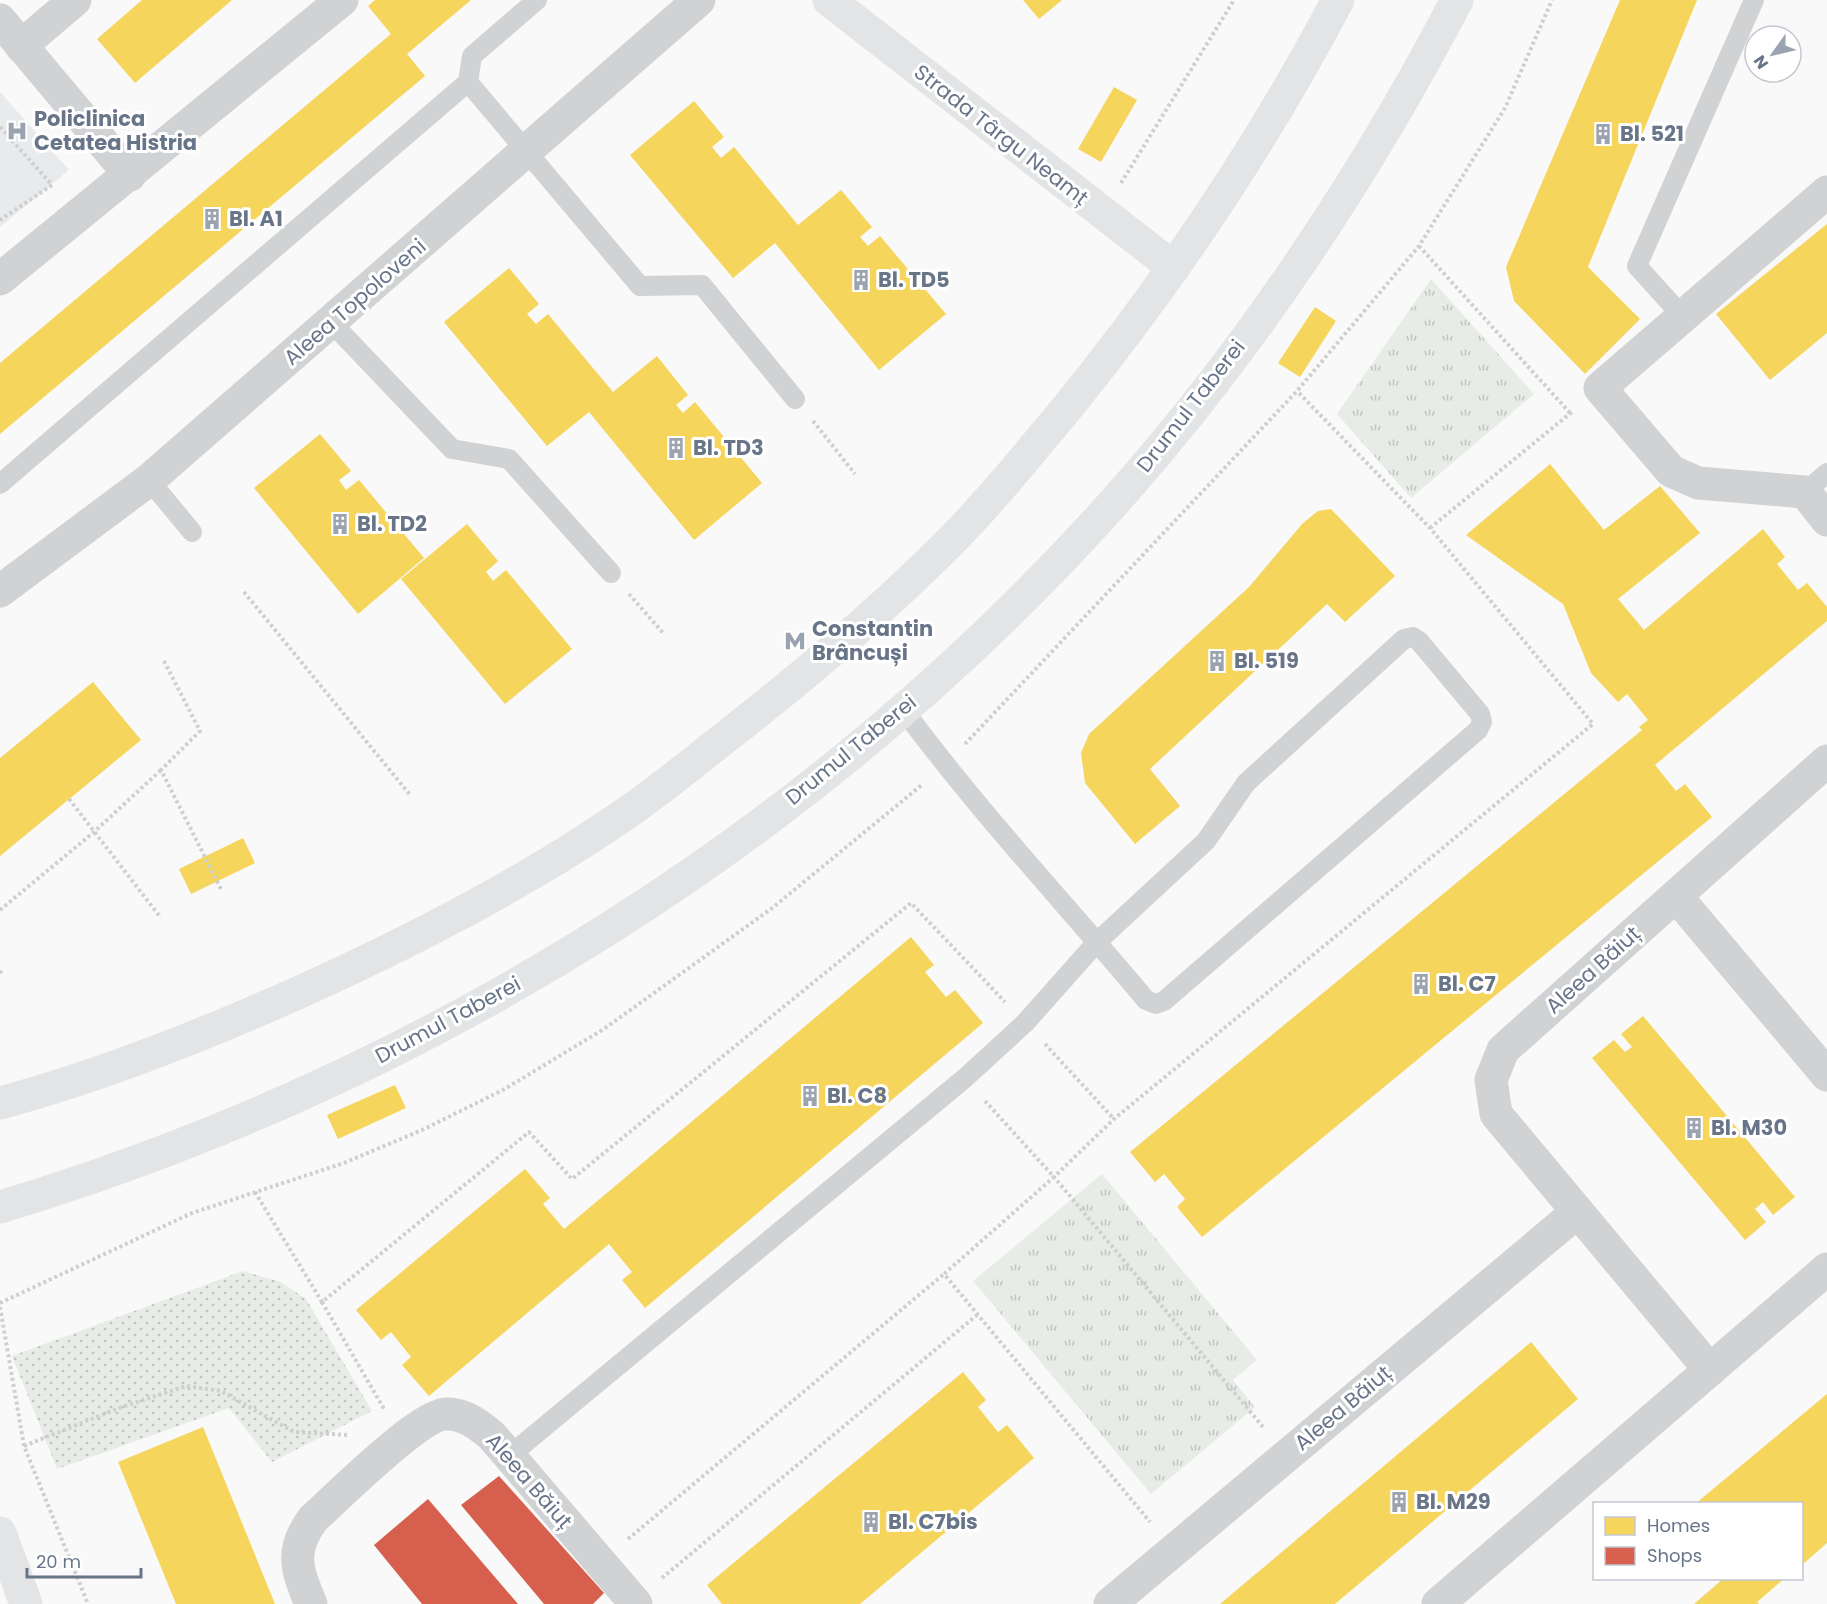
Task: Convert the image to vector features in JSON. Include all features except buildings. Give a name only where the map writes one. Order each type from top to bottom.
[{"type":"main road","name":"Strada Târgu Neamț","points":[[829,0],[1174,268]]},
{"type":"main road","points":[[0,1103],[53,1089],[203,1035],[333,977],[490,899],[611,824],[769,704],[948,545],[1033,450],[1111,354],[1174,268],[1238,170],[1338,0]]},
{"type":"main road","name":"Drumul Taberei","points":[[0,1207],[242,1122],[398,1048],[553,963],[666,893],[729,848],[903,709],[1017,605],[1117,499],[1186,416],[1248,335],[1371,153],[1423,65],[1457,0]]},
{"type":"main road","points":[[0,1223],[35,1196]]},
{"type":"main road","points":[[0,1533],[26,1604]]},
{"type":"street","points":[[21,46],[75,0]]},
{"type":"street","points":[[0,279],[342,0]]},
{"type":"street","name":"Aleea Topoloveni","points":[[0,591],[149,480],[699,0]]},
{"type":"street","points":[[0,20],[130,175]]},
{"type":"street","points":[[1827,192],[1684,318],[1600,388],[1671,471],[1698,483],[1816,483],[1827,520]]},
{"type":"street","name":"Aleea Băiuț","points":[[1710,1370],[1576,1213],[1496,1114],[1491,1080],[1503,1050],[1827,761]]},
{"type":"street","points":[[1676,896],[1827,1075]]},
{"type":"street","name":"Aleea Băiuț","points":[[1110,1604],[1576,1213]]},
{"type":"street","points":[[1438,1604],[1827,1269]]},
{"type":"street","name":"Aleea Băiuț","points":[[311,1604],[298,1573],[296,1559],[303,1531],[313,1519],[402,1439],[426,1422],[445,1414],[462,1416],[478,1425],[509,1456],[635,1603]]},
{"type":"lane","points":[[0,484],[468,82],[472,56],[537,0]]},
{"type":"lane","points":[[1684,318],[1637,266],[1754,0]]},
{"type":"lane","points":[[468,82],[640,286],[702,285],[795,399]]},
{"type":"lane","points":[[331,322],[452,449],[508,459],[611,573]]},
{"type":"lane","points":[[149,480],[192,532]]},
{"type":"lane","points":[[509,1456],[964,1078],[1025,1023],[1097,942],[1206,841],[1246,783],[1404,639],[1413,637],[1419,641],[1480,714],[1482,722],[1478,730],[1164,1001],[1156,1004],[1146,1000],[1097,942],[945,766],[903,709]]},
{"type":"path","points":[[1102,214],[1234,0]]},
{"type":"path","points":[[88,1604],[24,1446],[0,1305],[192,1213],[344,1163],[423,1130],[503,1090],[604,1029],[771,909],[945,766],[1297,391],[1419,246],[1505,108],[1552,0]]},
{"type":"path","points":[[0,128],[52,185],[0,220]]},
{"type":"path","points":[[1419,246],[1570,413]]},
{"type":"path","points":[[1430,528],[1600,388]]},
{"type":"path","points":[[795,399],[855,474]]},
{"type":"path","points":[[611,573],[664,633]]},
{"type":"path","points":[[244,592],[411,796]]},
{"type":"path","points":[[0,910],[93,832],[161,770],[200,730],[164,661]]},
{"type":"path","points":[[161,770],[220,889]]},
{"type":"path","points":[[69,800],[161,918]]},
{"type":"path","points":[[322,1302],[529,1132],[572,1179],[911,903],[1114,1119],[1054,1177],[944,1274],[600,1562]]},
{"type":"path","points":[[964,1078],[1054,1177],[1287,1455]]},
{"type":"path","points":[[255,1191],[402,1439]]},
{"type":"path","points":[[944,1274],[1173,1551]]},
{"type":"path","points":[[635,1603],[977,1315]]},
{"type":"path","points":[[24,1446],[119,1408],[186,1386],[221,1391],[294,1432],[402,1439]]},
{"type":"shaded area","name":"Policlinica Cetatea Histria","points":[[0,92],[69,170],[0,227]]},
{"type":"green space","points":[[1431,279],[1534,394],[1411,498],[1337,414]]},
{"type":"green space","points":[[1102,1174],[1257,1360],[1233,1380],[1255,1407],[1151,1494],[973,1281]]},
{"type":"green space","points":[[243,1271],[281,1282],[306,1299],[372,1411],[272,1462],[229,1408],[57,1469],[12,1356]]},
{"type":"place","name":"Policlinica Cetatea Histria","points":[[17,131]]},
{"type":"place","name":"Bl. 521","points":[[1603,134]]},
{"type":"place","name":"Bl. A1","points":[[212,219]]},
{"type":"place","name":"Bl. TD5","points":[[861,280]]},
{"type":"place","name":"Bl. TD3","points":[[676,448]]},
{"type":"place","name":"Bl. TD2","points":[[340,524]]},
{"type":"place","name":"Constantin Brâncuși","points":[[795,641]]},
{"type":"place","name":"Bl. 519","points":[[1217,661]]},
{"type":"place","name":"Bl. C7","points":[[1421,984]]},
{"type":"place","name":"Bl. C8","points":[[810,1096]]},
{"type":"place","name":"Bl. M30","points":[[1694,1128]]},
{"type":"place","name":"Bl. M29","points":[[1399,1502]]},
{"type":"place","name":"Bl. C7bis","points":[[871,1522]]}]
